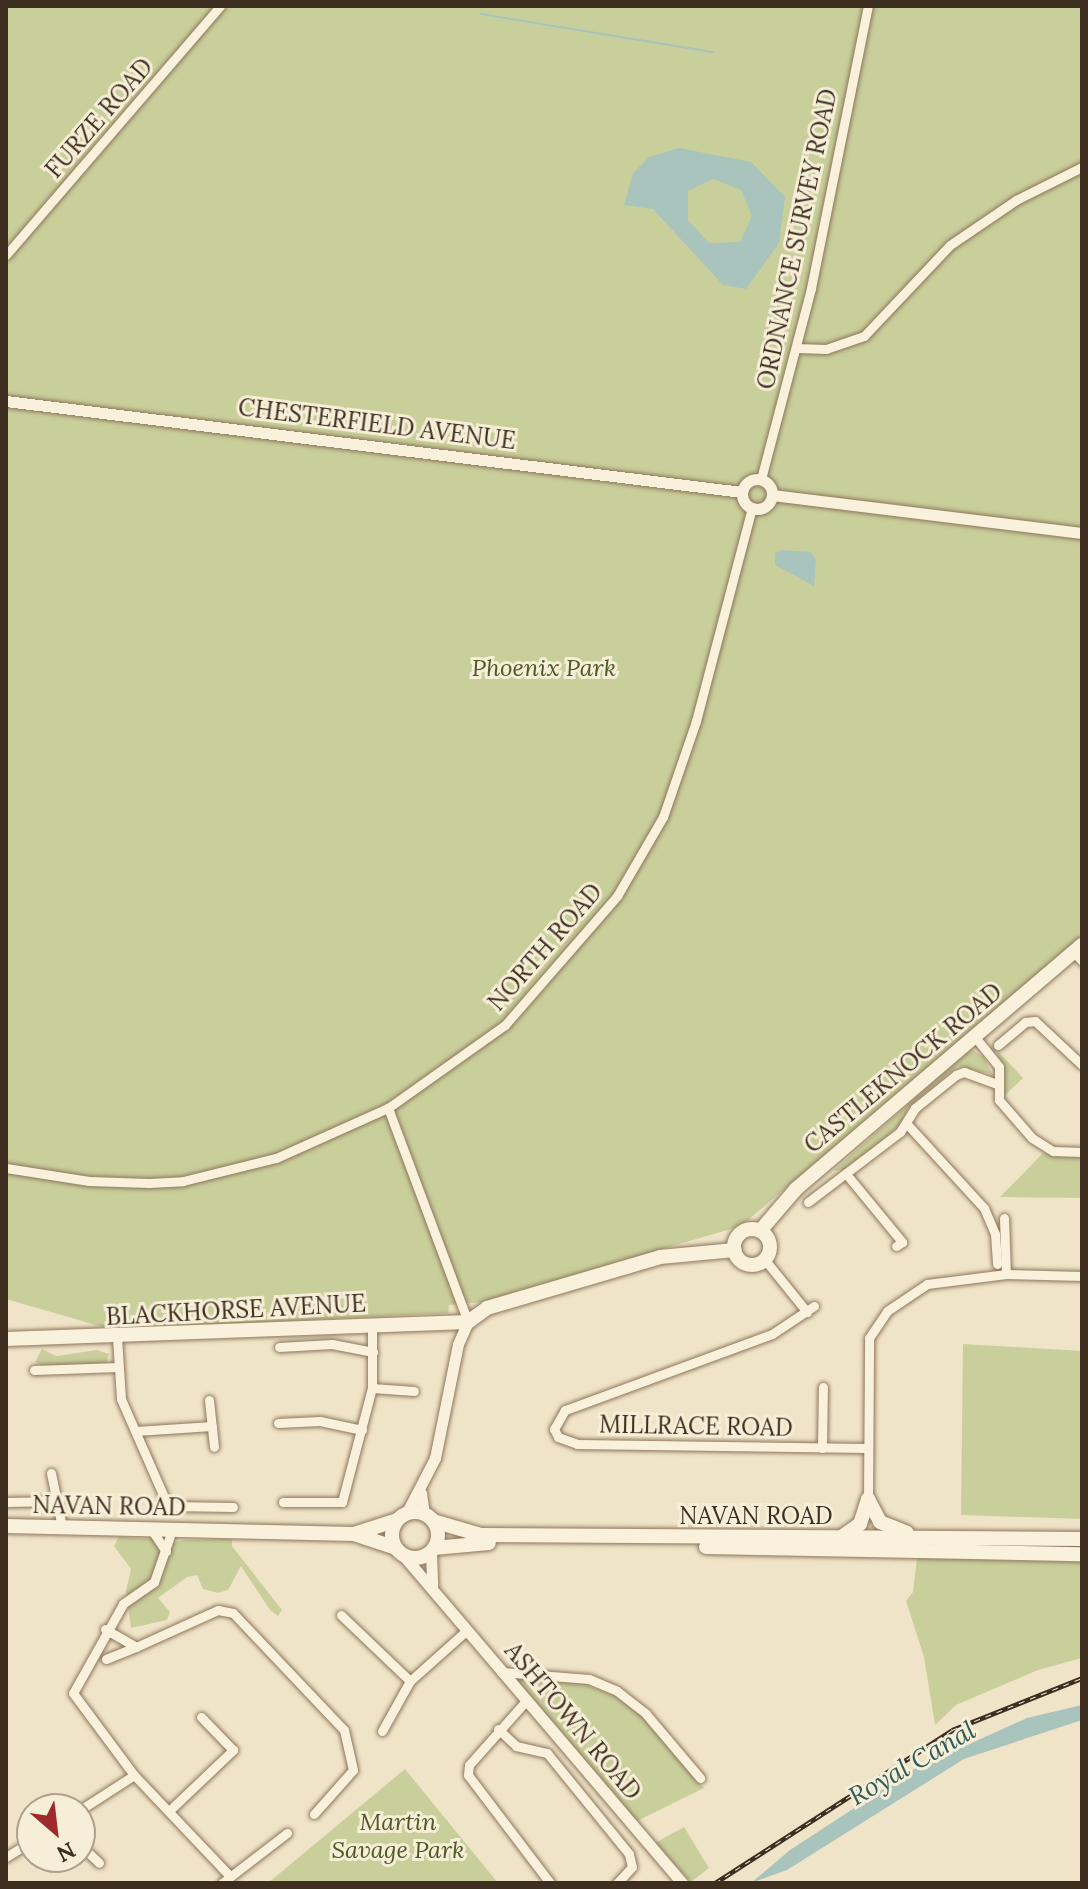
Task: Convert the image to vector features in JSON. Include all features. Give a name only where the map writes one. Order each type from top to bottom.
[{"type":"main road","name":"CASTLEKNOCK ROAD","points":[[760,1231],[796,1189],[1079,952]]},
{"type":"main road","points":[[744,1231],[760,1231],[770,1244],[765,1260],[749,1265],[735,1250],[744,1231]]},
{"type":"main road","points":[[468,1322],[487,1308],[660,1257],[735,1250]]},
{"type":"main road","name":"BLACKHORSE AVENUE","points":[[6,1339],[468,1322]]},
{"type":"main road","points":[[868,1499],[888,1528],[935,1537]]},
{"type":"main road","points":[[840,1538],[860,1524],[868,1499]]},
{"type":"main road","points":[[402,1517],[428,1518],[438,1535],[433,1550],[416,1558],[400,1552],[392,1536],[402,1517]]},
{"type":"main road","name":"NAVAN ROAD","points":[[354,1534],[402,1517]]},
{"type":"main road","name":"NAVAN ROAD","points":[[428,1518],[481,1535],[1082,1539]]},
{"type":"main road","name":"NAVAN ROAD","points":[[6,1526],[354,1534],[400,1552]]},
{"type":"main road","name":"NAVAN ROAD","points":[[433,1550],[533,1543],[1082,1554]]},
{"type":"street","name":"FURZE ROAD","points":[[6,255],[220,6]]},
{"type":"street","name":"ORDNANCE SURVEY ROAD","points":[[761,479],[796,348],[868,6]]},
{"type":"street","points":[[796,348],[836,347],[864,336],[950,245],[1016,200],[1082,167]]},
{"type":"street","name":"CHESTERFIELD AVENUE","points":[[6,401],[742,492]]},
{"type":"street","points":[[772,495],[765,506],[752,508],[742,492],[750,481],[761,479],[772,495],[1082,533]]},
{"type":"street","name":"NORTH ROAD","points":[[6,1168],[89,1181],[183,1181],[276,1158],[388,1108],[470,1054],[531,1000],[617,896],[644,855],[676,786],[750,525],[752,508]]},
{"type":"street","points":[[998,1045],[1025,1022],[1035,1021],[1082,1065]]},
{"type":"street","points":[[975,1037],[999,1067],[999,1100],[1032,1138],[1053,1151],[1082,1152]]},
{"type":"street","points":[[808,1202],[847,1175],[906,1123],[915,1108],[960,1073],[997,1084]]},
{"type":"street","points":[[388,1108],[468,1322],[421,1492],[402,1517]]},
{"type":"street","points":[[906,1123],[988,1216],[997,1264]]},
{"type":"street","points":[[847,1175],[902,1242],[896,1246]]},
{"type":"street","points":[[988,1216],[1001,1214],[1006,1274]]},
{"type":"street","name":"MILLRACE ROAD","points":[[765,1260],[810,1309],[772,1334],[565,1410],[554,1429],[558,1437],[575,1444],[867,1448]]},
{"type":"street","points":[[868,1499],[869,1338],[877,1322],[899,1300],[927,1284],[1006,1274],[1082,1276]]},
{"type":"street","points":[[283,1502],[342,1502],[372,1388],[372,1326]]},
{"type":"street","points":[[117,1337],[121,1399],[168,1506],[233,1507]]},
{"type":"street","points":[[279,1347],[332,1344],[373,1352]]},
{"type":"street","points":[[34,1370],[118,1367]]},
{"type":"street","points":[[822,1448],[823,1387]]},
{"type":"street","points":[[372,1388],[414,1391]]},
{"type":"street","points":[[209,1400],[214,1447]]},
{"type":"street","points":[[278,1423],[320,1421],[362,1430]]},
{"type":"street","points":[[136,1431],[212,1426]]},
{"type":"street","points":[[51,1473],[62,1527]]},
{"type":"street","points":[[421,1492],[428,1518]]},
{"type":"street","points":[[6,1502],[59,1501]]},
{"type":"street","points":[[151,1529],[166,1551]]},
{"type":"street","points":[[172,1530],[154,1582],[126,1600],[105,1629],[73,1693],[134,1775],[171,1809],[230,1876]]},
{"type":"street","points":[[432,1587],[433,1550]]},
{"type":"street","name":"ASHTOWN ROAD","points":[[400,1552],[682,1883]]},
{"type":"street","points":[[106,1659],[218,1610],[233,1613],[344,1730],[353,1770],[314,1814]]},
{"type":"street","points":[[341,1615],[410,1681]]},
{"type":"street","points":[[105,1629],[136,1647]]},
{"type":"street","points":[[382,1731],[410,1681],[467,1630]]},
{"type":"street","points":[[501,1672],[589,1679],[617,1691],[646,1714],[700,1778]]},
{"type":"street","points":[[525,1702],[469,1765],[468,1775],[550,1883]]},
{"type":"street","points":[[171,1809],[233,1750],[201,1717]]},
{"type":"street","points":[[498,1729],[516,1746],[547,1753],[629,1854],[632,1867],[617,1883]]},
{"type":"street","points":[[96,1800],[134,1775]]},
{"type":"street","points":[[222,1883],[287,1833]]},
{"type":"street","points":[[96,1860],[99,1863]]},
{"type":"green space","name":"Phoenix Park","points":[[6,6],[1082,6],[1082,936],[741,1226],[481,1302],[449,1305],[448,1313],[113,1330],[6,1299]]},
{"type":"green space","points":[[971,1049],[984,1057],[992,1074],[958,1066],[909,1107],[899,1126],[848,1169],[833,1171]]},
{"type":"green space","points":[[997,1050],[1023,1078],[1003,1097],[1004,1076]]},
{"type":"green space","points":[[1043,1153],[1082,1158],[1082,1198],[1000,1197]]},
{"type":"green space","points":[[963,1344],[1082,1351],[1082,1519],[961,1515]]},
{"type":"green space","points":[[42,1349],[56,1356],[97,1350],[109,1354],[106,1364],[45,1366],[35,1362]]},
{"type":"green space","points":[[119,1537],[154,1539],[159,1548],[182,1540],[232,1539],[232,1546],[282,1610],[278,1616],[270,1610],[241,1566],[228,1590],[218,1593],[203,1589],[197,1575],[187,1577],[158,1598],[170,1612],[167,1620],[131,1628],[126,1591],[131,1569],[114,1546]]},
{"type":"green space","points":[[917,1558],[1082,1562],[1082,1658],[1038,1670],[956,1705],[935,1725],[924,1657],[906,1601],[913,1592]]},
{"type":"green space","points":[[505,1674],[576,1681],[620,1698],[649,1720],[704,1788],[635,1822]]},
{"type":"green space","name":"Martin Savage Park","points":[[405,1769],[498,1883],[268,1883]]},
{"type":"green space","points":[[684,1827],[709,1868],[691,1882],[655,1843]]},
{"type":"water","points":[[679,148],[751,162],[785,197],[779,243],[746,289],[723,285],[653,209],[624,205],[633,173],[649,157]],"holes":[[[713,179],[741,190],[752,216],[740,242],[709,243],[688,220],[688,191]]]},
{"type":"water","points":[[782,550],[811,552],[816,560],[814,586],[775,565],[775,553]]},
{"type":"water","name":"Royal Canal","points":[[1082,1705],[1082,1720],[964,1759],[787,1870],[751,1883],[790,1850],[914,1769],[1027,1718]]},
{"type":"waterway","points":[[411,6],[424,7]]},
{"type":"waterway","points":[[481,14],[714,52]]},
{"type":"railway","points":[[715,1883],[952,1730],[1082,1678]]}]
